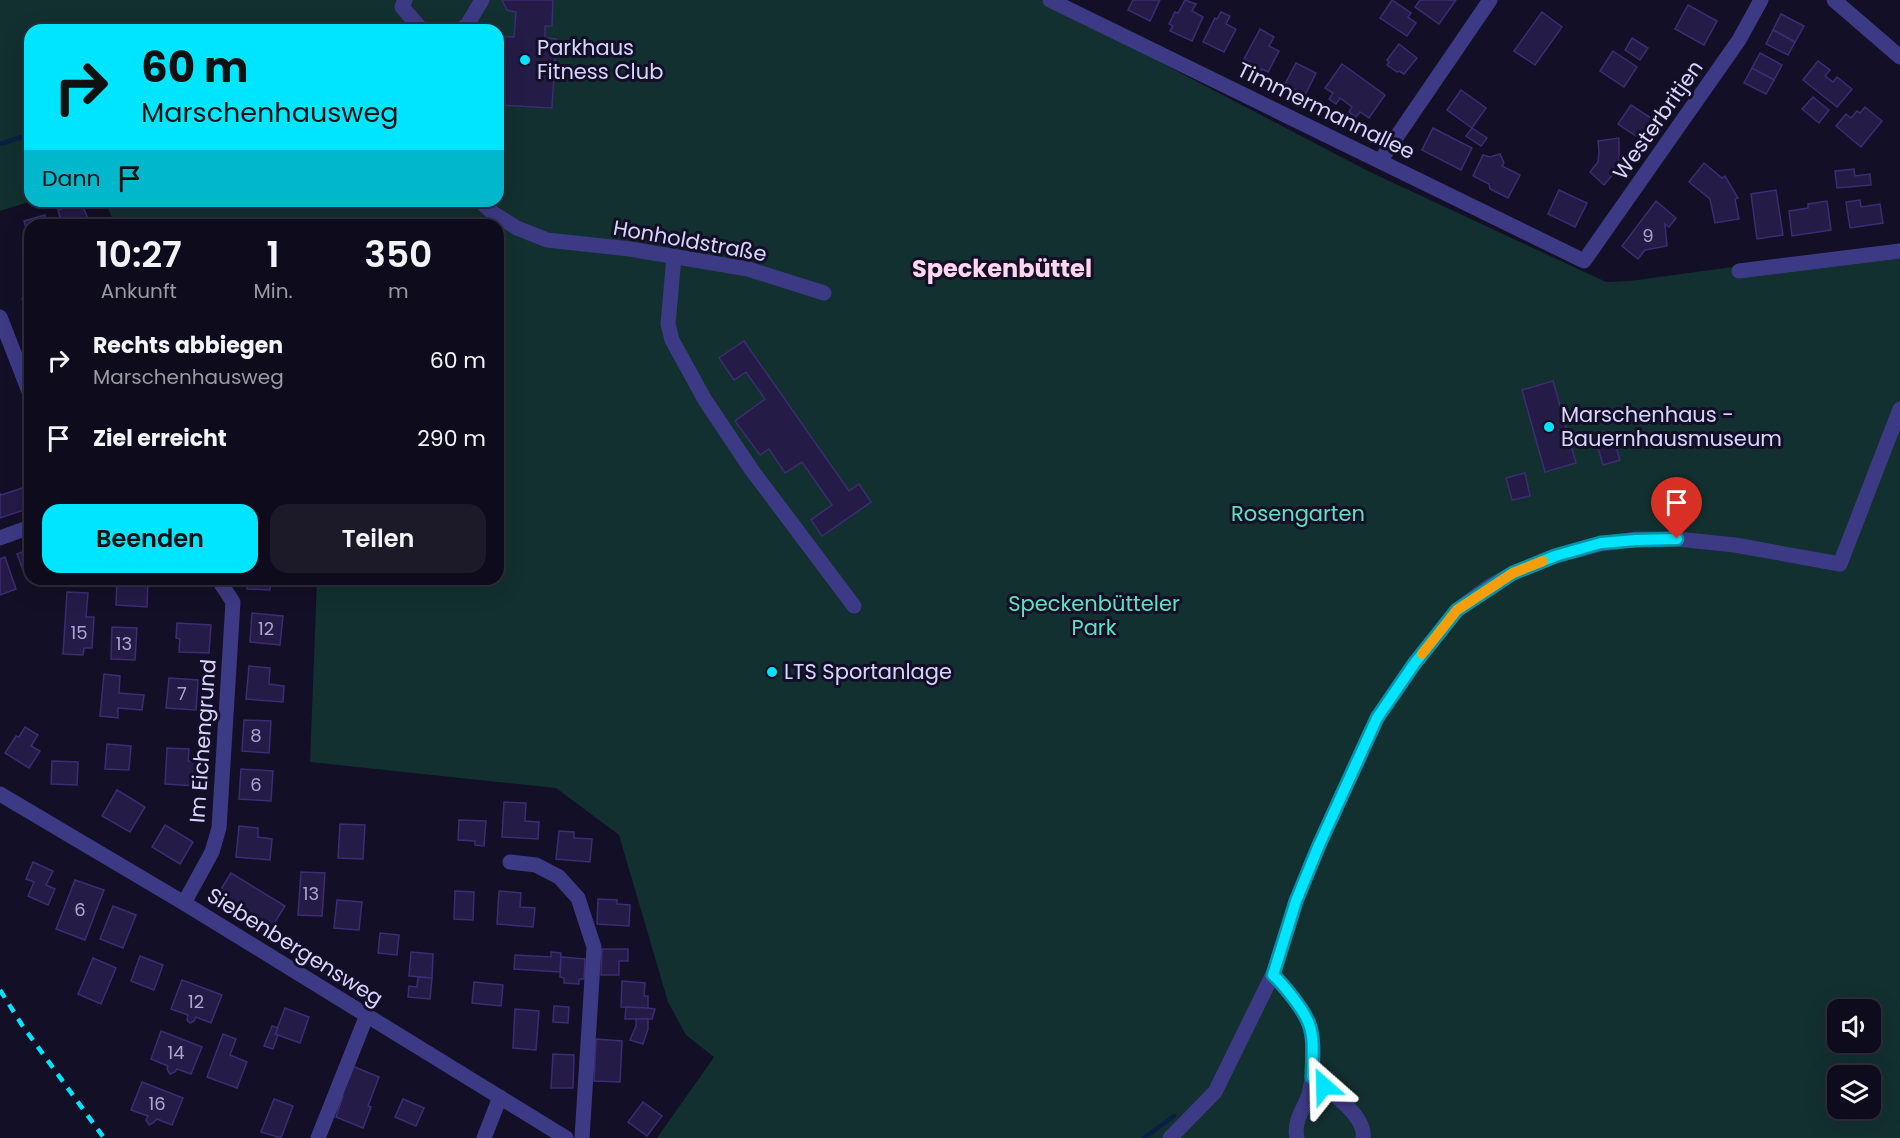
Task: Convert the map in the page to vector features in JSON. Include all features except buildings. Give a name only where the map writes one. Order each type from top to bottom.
[{"type":"street","points":[[405,0],[402,8],[417,24]]},
{"type":"street","points":[[468,24],[482,0]]},
{"type":"street","name":"Timmermannallee","points":[[1050,0],[1584,261]]},
{"type":"street","points":[[1380,161],[1490,0]]},
{"type":"street","name":"Westerbritjen","points":[[1584,261],[1739,40],[1761,0]]},
{"type":"street","points":[[1834,0],[1900,57]]},
{"type":"street","name":"Honholdstraße","points":[[486,207],[503,219]]},
{"type":"street","name":"Honholdstraße","points":[[504,220],[517,228],[547,240],[630,249],[748,269],[824,293]]},
{"type":"street","points":[[1739,271],[1900,251]]},
{"type":"street","points":[[674,257],[668,324],[672,340],[705,400],[751,469],[854,606]]},
{"type":"street","points":[[0,317],[24,379]]},
{"type":"street","points":[[1170,1138],[1215,1092],[1273,975],[1296,901],[1377,718],[1414,664],[1457,610],[1513,573],[1555,556],[1601,543],[1677,539],[1735,545],[1840,564],[1900,409]]},
{"type":"street","points":[[0,538],[24,529]]},
{"type":"street","name":"Im Eichengrund","points":[[184,903],[212,852],[219,828],[233,602],[224,585]]},
{"type":"street","name":"Siebenbergensweg","points":[[0,794],[367,1015],[557,1135]]},
{"type":"street","points":[[510,862],[536,865],[559,877],[578,898],[594,947],[582,1138]]},
{"type":"street","points":[[1273,975],[1285,986],[1309,1024],[1312,1077],[1309,1094],[1296,1124],[1297,1138]]},
{"type":"street","points":[[318,1138],[367,1015]]},
{"type":"street","points":[[1312,1077],[1338,1097],[1353,1113],[1364,1133],[1363,1138]]},
{"type":"street","points":[[484,1138],[500,1097]]},
{"type":"green space","name":"Speckenbütteler Park","points":[[0,0],[1041,0],[1368,171],[1606,282],[1630,281],[1900,244],[1900,1138],[657,1138],[714,1057],[686,1035],[668,1002],[619,835],[556,788],[310,762],[317,585],[504,585],[504,219],[112,219],[108,207],[504,207],[504,24],[24,24],[24,204],[0,211]]},
{"type":"waterway","points":[[0,144],[24,136]]},
{"type":"waterway","points":[[1144,1138],[1174,1116]]},
{"type":"railway","points":[[0,990],[22,1025],[104,1138]]},
{"type":"slow traffic","points":[[1422,654],[1457,610],[1513,573],[1543,561]]},
{"type":"place","name":"Parkhaus Fitness Club","points":[[525,60]]},
{"type":"place","name":"Marschenhaus - Bauernhausmuseum","points":[[1549,427]]},
{"type":"place","name":"LTS Sportanlage","points":[[772,672]]},
{"type":"district","name":"Speckenbüttel","points":[[1002,269]]},
{"type":"route","points":[[1324,1086],[1312,1077],[1309,1024],[1285,986],[1273,975],[1296,901],[1377,718],[1414,664],[1457,610],[1500,580],[1555,556],[1601,543],[1677,539]]},
{"type":"park label","name":"Rosengarten","points":[[1298,514]]}]
